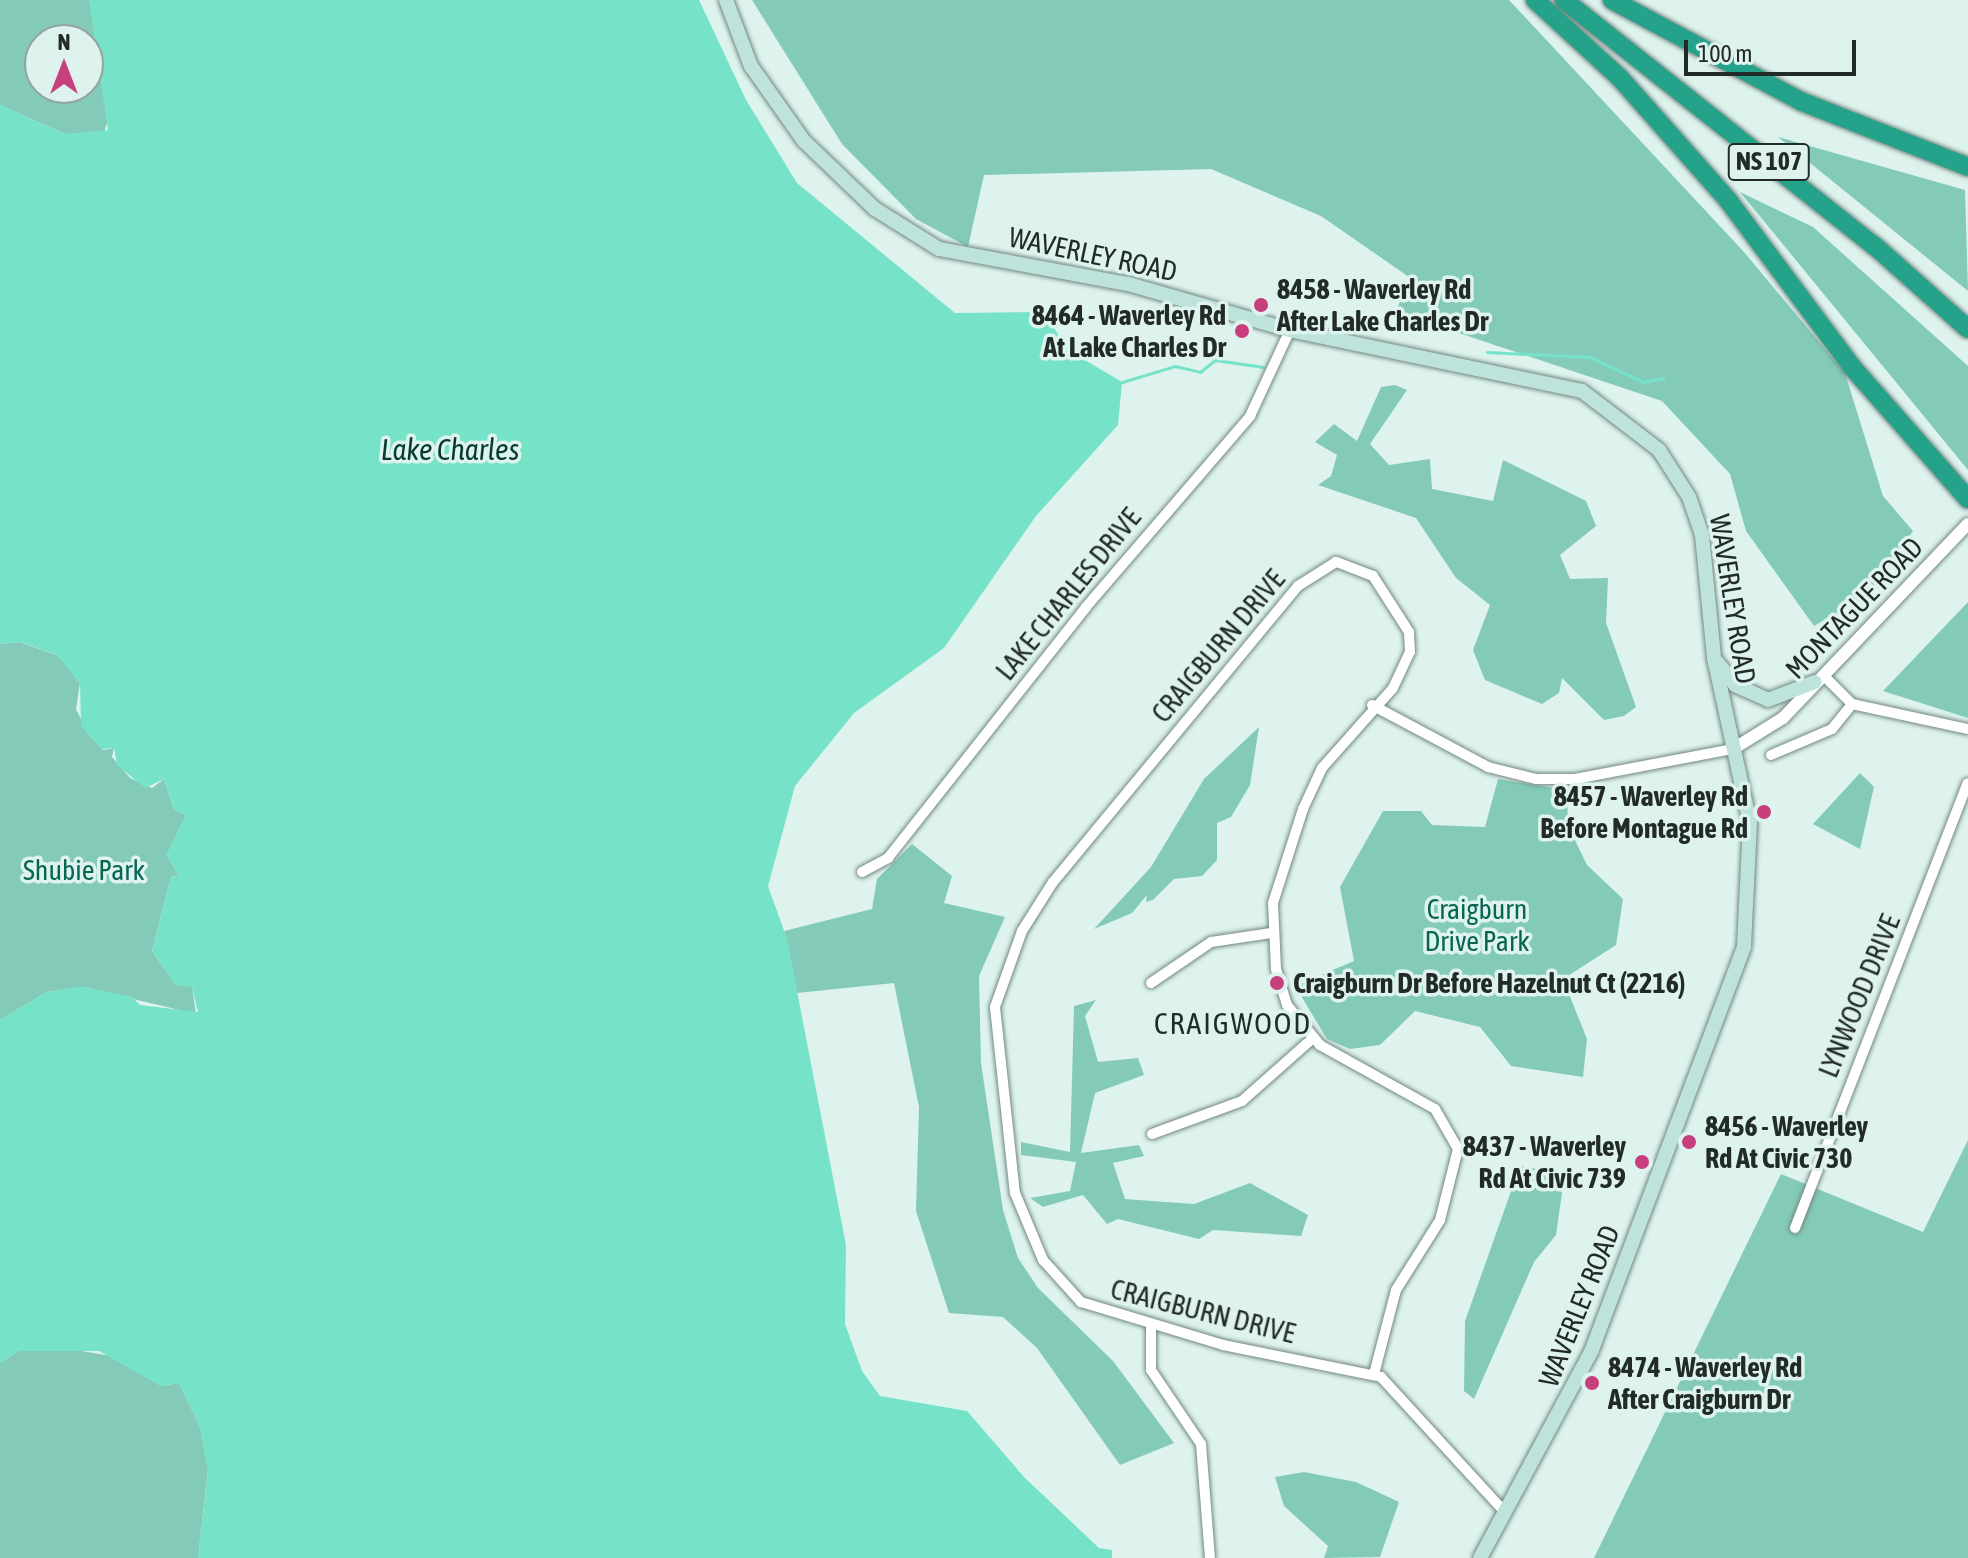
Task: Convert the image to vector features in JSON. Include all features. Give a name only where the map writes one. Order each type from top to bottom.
[{"type":"highway","points":[[1535,0],[1620,78],[1728,200],[1852,367],[1968,499]]},
{"type":"highway","name":"NS 107","points":[[1564,0],[1876,247],[1968,329]]},
{"type":"highway","points":[[1612,0],[1800,101],[1968,167]]},
{"type":"main road","name":"WAVERLEY ROAD","points":[[726,0],[778,110],[847,184],[907,231],[939,249],[1128,284],[1290,330],[1582,391],[1659,450],[1702,535],[1714,658],[1752,854],[1737,978],[1592,1350],[1480,1558]]},
{"type":"main road","points":[[1714,658],[1735,685],[1768,700],[1820,679]]},
{"type":"street","name":"LAKE CHARLES DRIVE","points":[[862,872],[888,858],[1086,607],[1244,423],[1290,330]]},
{"type":"street","name":"MONTAGUE ROAD","points":[[1733,749],[1783,718],[1968,524]]},
{"type":"street","name":"CRAIGBURN DRIVE","points":[[1374,1374],[1399,1281],[1443,1210],[1456,1138],[1435,1109],[1313,1038],[1287,1005],[1271,933],[1273,903],[1303,809],[1322,768],[1408,663],[1409,632],[1373,576],[1336,562],[1298,586],[1053,882],[1001,983],[995,1044],[1026,1227],[1081,1302],[1151,1324],[1374,1374],[1401,1391],[1504,1511]]},
{"type":"street","points":[[1820,679],[1852,704],[1968,729]]},
{"type":"street","points":[[1771,755],[1832,729],[1852,704]]},
{"type":"street","points":[[1372,705],[1488,767],[1536,779],[1587,777],[1733,749]]},
{"type":"street","name":"LYNWOOD DRIVE","points":[[1795,1228],[1968,783]]},
{"type":"street","points":[[1151,983],[1211,942],[1271,933]]},
{"type":"street","points":[[1152,1134],[1242,1101],[1313,1038]]},
{"type":"street","points":[[1151,1324],[1151,1370],[1201,1444],[1210,1558]]},
{"type":"green space","points":[[0,0],[89,0],[93,24],[24,24],[24,104],[104,104],[104,81],[110,113],[104,133],[65,134],[0,105]]},
{"type":"green space","points":[[752,0],[1509,0],[1744,252],[1845,373],[1883,496],[1913,531],[1869,595],[1814,626],[1746,531],[1730,474],[1662,401],[1396,312],[1409,277],[1321,216],[1211,169],[984,175],[968,247],[916,219],[842,144]]},
{"type":"green space","points":[[1778,137],[1965,190],[1968,291]]},
{"type":"green space","points":[[1740,192],[1813,227],[1968,366],[1968,470]]},
{"type":"green space","points":[[1395,385],[1407,390],[1370,444],[1389,465],[1430,459],[1432,489],[1493,501],[1503,460],[1586,501],[1596,526],[1560,555],[1570,579],[1608,578],[1606,623],[1636,707],[1624,716],[1604,720],[1562,678],[1559,693],[1542,704],[1485,680],[1473,650],[1490,605],[1456,578],[1416,518],[1318,485],[1331,476],[1337,455],[1315,442],[1334,424],[1357,441],[1381,387]]},
{"type":"green space","points":[[1968,602],[1968,718],[1883,691]]},
{"type":"green space","name":"Shubie Park","points":[[20,642],[59,656],[80,683],[76,709],[89,735],[103,750],[114,748],[112,757],[130,778],[152,788],[164,779],[174,809],[186,815],[167,855],[179,876],[171,877],[152,951],[176,985],[192,986],[196,1014],[83,987],[47,992],[0,1020],[0,644]]},
{"type":"green space","points":[[1259,727],[1250,785],[1231,817],[1217,823],[1217,860],[1202,876],[1174,879],[1153,900],[1146,902],[1147,895],[1132,913],[1094,929],[1151,867],[1204,779]]},
{"type":"green space","points":[[1860,773],[1874,787],[1860,849],[1813,824]]},
{"type":"green space","name":"Craigburn Drive Park","points":[[1498,779],[1567,790],[1568,826],[1587,865],[1623,899],[1616,945],[1563,979],[1587,1039],[1583,1077],[1511,1066],[1480,1027],[1415,1011],[1380,1045],[1350,1049],[1327,1039],[1295,986],[1354,961],[1340,887],[1383,811],[1421,811],[1432,825],[1485,827]]},
{"type":"green space","points":[[912,844],[952,876],[944,903],[1005,917],[979,976],[981,1063],[1003,1210],[1018,1258],[1038,1288],[1113,1361],[1174,1443],[1120,1465],[1037,1348],[1003,1317],[949,1313],[916,1211],[919,1107],[894,983],[797,993],[784,931],[872,909],[877,879]]},
{"type":"green space","points":[[1096,1000],[1085,1016],[1098,1062],[1138,1058],[1144,1075],[1095,1093],[1081,1153],[1139,1145],[1144,1156],[1113,1163],[1125,1199],[1194,1204],[1250,1183],[1308,1215],[1301,1236],[1213,1230],[1199,1239],[1118,1219],[1107,1224],[1083,1195],[1043,1207],[1030,1198],[1070,1191],[1076,1162],[1021,1155],[1021,1142],[1070,1152],[1074,1006]]},
{"type":"green space","points":[[1968,1140],[1968,1558],[1594,1558],[1781,1174],[1923,1232]]},
{"type":"green space","points":[[1520,1166],[1555,1172],[1562,1193],[1556,1235],[1534,1262],[1474,1399],[1464,1391],[1465,1321]]},
{"type":"green space","points":[[75,1350],[112,1356],[161,1386],[179,1383],[200,1427],[208,1470],[198,1558],[0,1558],[0,1363],[18,1351]]},
{"type":"green space","points":[[1304,1472],[1356,1482],[1399,1502],[1380,1557],[1324,1558],[1328,1546],[1284,1506],[1275,1477]]},
{"type":"water","name":"Lake Charles","points":[[89,0],[699,0],[746,100],[797,183],[955,313],[1044,312],[1068,350],[1122,382],[1118,425],[1036,516],[944,648],[854,713],[795,786],[768,886],[787,939],[846,1245],[845,1324],[862,1371],[880,1396],[967,1411],[1024,1477],[1099,1548],[1112,1550],[1112,1558],[198,1558],[208,1471],[200,1427],[179,1383],[161,1386],[99,1351],[18,1351],[0,1363],[0,1020],[47,992],[82,987],[132,997],[140,1005],[198,1012],[192,987],[176,985],[152,951],[171,877],[179,876],[167,855],[186,815],[174,809],[164,779],[145,788],[117,765],[114,748],[102,749],[81,726],[80,683],[57,655],[21,642],[0,644],[0,105],[65,134],[108,130],[104,103],[104,24],[93,24]]},
{"type":"waterway","points":[[1487,352],[1590,357],[1643,382],[1664,378]]},
{"type":"waterway","points":[[1122,382],[1175,366],[1200,372],[1215,360],[1264,367]]},
{"type":"place","name":"8458 - Waverley Rd After Lake Charles Dr","points":[[1261,305]]},
{"type":"place","name":"8464 - Waverley Rd At Lake Charles Dr","points":[[1242,331]]},
{"type":"place","name":"8457 - Waverley Rd Before Montague Rd","points":[[1764,812]]},
{"type":"place","name":"Craigburn Dr Before Hazelnut Ct (2216)","points":[[1277,983]]},
{"type":"place","name":"8456 - Waverley Rd At Civic 730","points":[[1689,1142]]},
{"type":"place","name":"8437 - Waverley Rd At Civic 739","points":[[1642,1162]]},
{"type":"place","name":"8474 - Waverley Rd After Craigburn Dr","points":[[1592,1383]]},
{"type":"district","name":"CRAIGWOOD","points":[[1233,1023]]}]
